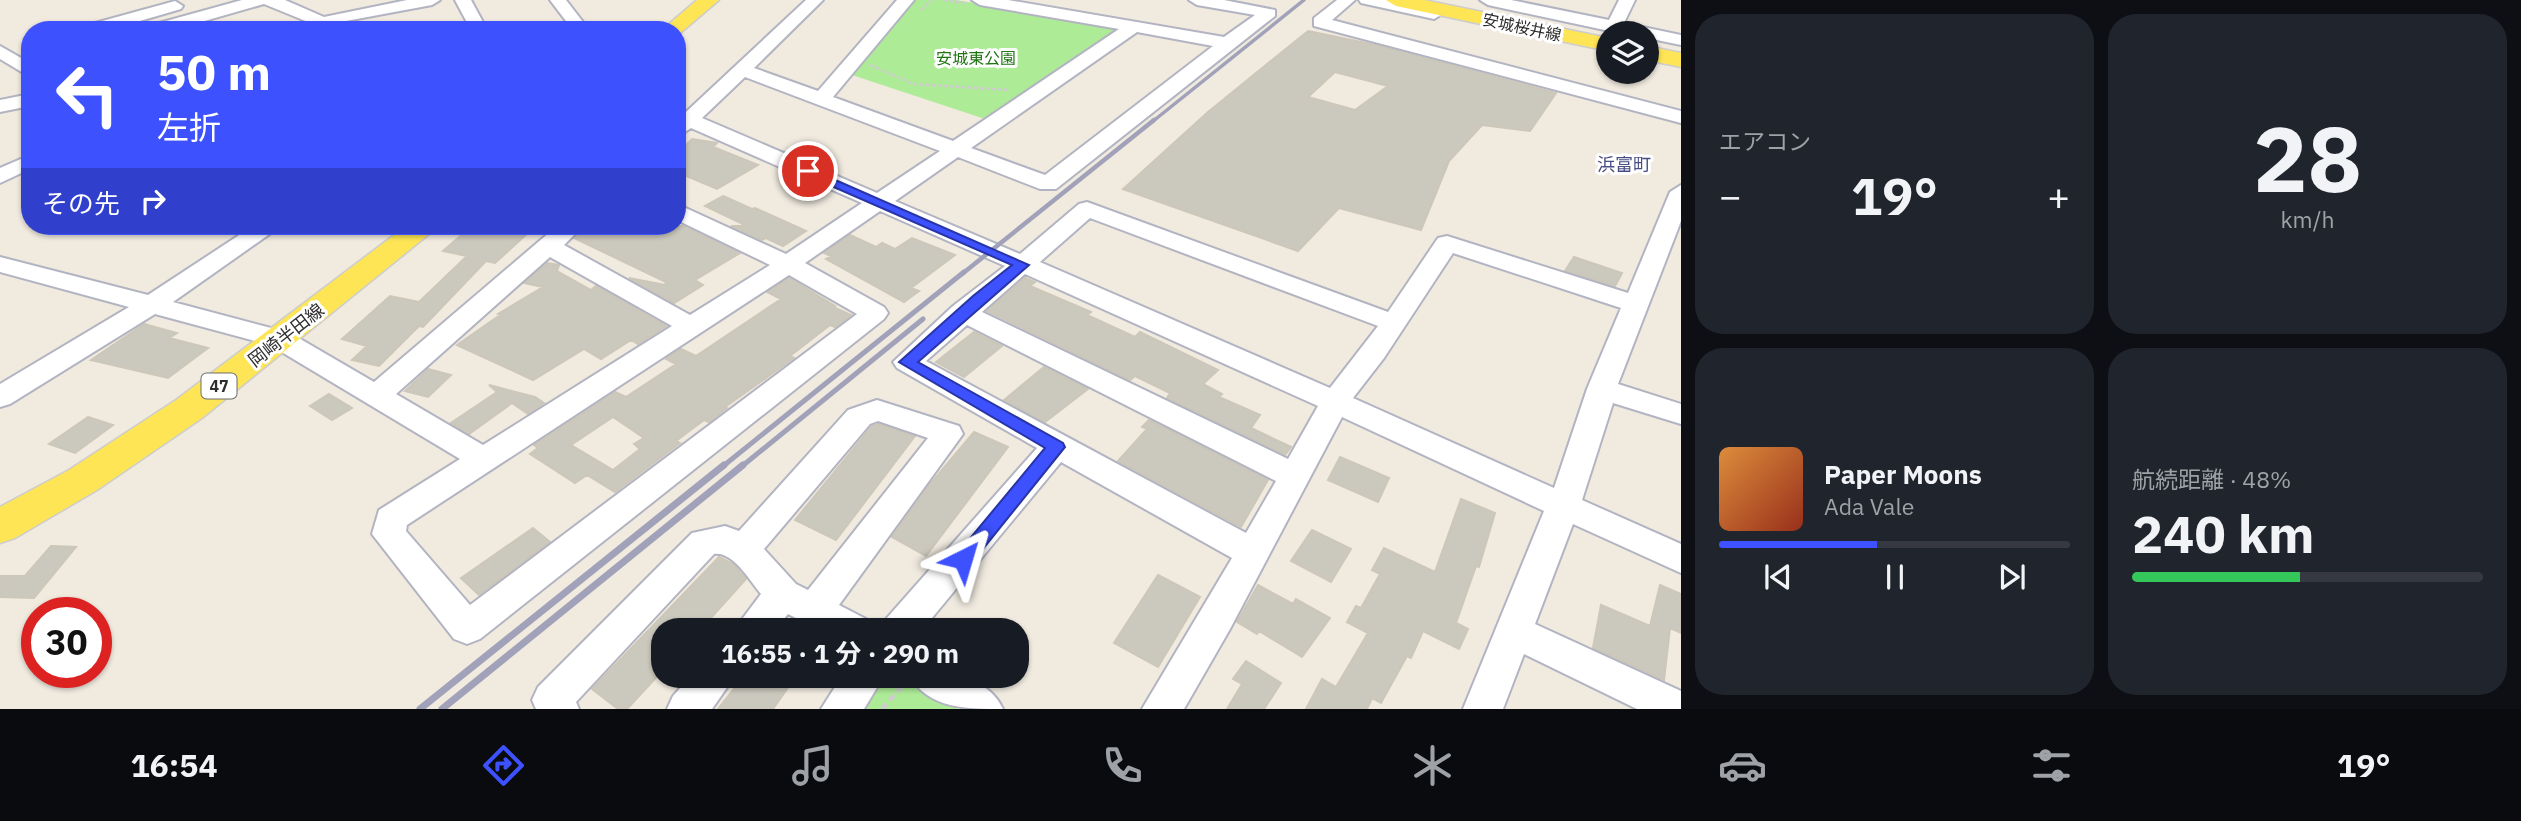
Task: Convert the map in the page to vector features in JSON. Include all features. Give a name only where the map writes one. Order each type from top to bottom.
[{"type":"main road","points":[[683,21],[709,0]]},
{"type":"main road","name":"安城桜井線","points":[[1396,0],[1596,38]]},
{"type":"main road","name":"安城桜井線","points":[[1417,0],[1596,38]]},
{"type":"main road","name":"岡崎半田線","points":[[0,527],[83,480],[189,409],[413,235]]},
{"type":"street","points":[[122,21],[196,0]]},
{"type":"street","points":[[188,21],[260,0]]},
{"type":"street","points":[[269,0],[294,8],[319,21]]},
{"type":"street","points":[[342,21],[390,4],[432,0]]},
{"type":"street","points":[[463,0],[474,21]]},
{"type":"street","points":[[558,0],[574,21]]},
{"type":"street","points":[[686,118],[744,70],[815,0]]},
{"type":"street","points":[[820,100],[906,0]]},
{"type":"street","points":[[744,70],[1042,184],[1052,183],[1227,43],[1269,13],[1197,0]]},
{"type":"street","points":[[1347,0],[1320,22],[1681,117]]},
{"type":"street","points":[[1367,0],[1596,39]]},
{"type":"street","points":[[1489,0],[1596,36]]},
{"type":"street","points":[[1618,21],[1627,0]]},
{"type":"street","points":[[976,2],[1003,2],[1227,43]]},
{"type":"street","points":[[686,215],[788,264],[875,313],[467,628],[389,534],[391,519],[788,264],[1134,27]]},
{"type":"street","points":[[1659,40],[1681,40]]},
{"type":"street","points":[[1,52],[21,48]]},
{"type":"street","points":[[1,52],[21,63]]},
{"type":"street","points":[[0,106],[21,102]]},
{"type":"street","points":[[686,124],[880,202],[1335,402],[1681,559]]},
{"type":"street","points":[[1252,553],[1056,447],[907,362],[962,312],[1087,209],[1391,322]]},
{"type":"street","points":[[1483,709],[1577,471],[1602,389],[1678,209]]},
{"type":"street","points":[[0,397],[151,305],[251,235]]},
{"type":"street","points":[[378,394],[561,235]]},
{"type":"street","points":[[1162,709],[1335,402],[1374,352],[1391,322],[1447,243],[1637,304]]},
{"type":"street","points":[[549,246],[691,326]]},
{"type":"street","points":[[0,264],[280,339],[378,394],[483,459]]},
{"type":"street","points":[[962,312],[1294,476]]},
{"type":"street","points":[[1602,389],[1681,414]]},
{"type":"street","points":[[743,549],[859,417],[877,410],[948,434],[798,602],[772,618]]},
{"type":"street","points":[[910,618],[1056,447]]},
{"type":"street","points":[[559,709],[552,700],[704,542],[725,539],[743,549],[798,602],[829,618]]},
{"type":"street","points":[[1512,631],[1678,709]]},
{"type":"street","points":[[687,709],[705,688]]},
{"type":"street","points":[[841,709],[880,688]]},
{"type":"street","points":[[925,688],[983,709]]},
{"type":"path","points":[[944,0],[976,2]]},
{"type":"path","points":[[865,62],[914,84],[1013,90],[1034,96]]},
{"type":"path","points":[[882,709],[893,688]]},
{"type":"green space","name":"安城東公園","points":[[913,0],[956,0],[1111,25],[1118,33],[985,119],[849,74]]},
{"type":"green space","points":[[869,688],[924,688],[958,709],[856,709]]},
{"type":"building","points":[[1308,31],[1376,45],[1556,93],[1530,131],[1482,125],[1449,161],[1421,230],[1339,208],[1298,251],[1123,189],[1208,112]],"holes":[[[1335,72],[1388,86],[1355,110],[1308,97]]]},
{"type":"building","points":[[692,139],[717,143],[713,147],[758,165],[717,189],[686,176],[686,145]]},
{"type":"building","points":[[723,196],[806,231],[783,246],[766,238],[762,240],[731,226],[747,226],[705,206]]},
{"type":"building","points":[[686,227],[740,253],[695,280],[703,285],[674,303],[629,278],[665,285],[666,282],[574,238],[577,235],[686,235]]},
{"type":"building","points":[[462,235],[526,235],[495,263],[486,261],[423,327],[419,326],[379,366],[352,360],[367,346],[342,339],[390,296],[419,302],[467,256],[443,251]]},
{"type":"building","points":[[850,235],[876,247],[882,243],[895,249],[912,238],[955,255],[911,288],[919,291],[904,302],[826,259],[831,256],[824,253]]},
{"type":"building","points":[[1574,257],[1622,273],[1615,286],[1565,271]]},
{"type":"building","points":[[547,263],[559,265],[557,271],[591,290],[596,286],[666,326],[638,344],[631,340],[601,359],[584,349],[533,380],[457,345],[500,315],[498,314],[543,287],[524,283]]},
{"type":"building","points":[[789,278],[835,306],[833,307],[851,315],[835,327],[830,325],[790,356],[794,358],[725,407],[727,408],[709,422],[704,420],[676,441],[680,443],[615,492],[587,475],[575,483],[530,454],[538,448],[534,445],[615,392],[626,397],[676,364],[666,359],[681,349],[696,356],[781,299],[767,292]],"holes":[[[613,417],[644,438],[634,444],[640,449],[613,470],[571,445]]]},
{"type":"building","points":[[1025,278],[1035,282],[1030,286],[1091,312],[1087,315],[1135,337],[1140,332],[1218,370],[1203,384],[1222,394],[1219,397],[1260,415],[1251,428],[1291,447],[1285,455],[1167,398],[1170,393],[1135,376],[1130,380],[987,311]]},
{"type":"building","points":[[144,324],[177,333],[169,338],[208,348],[168,378],[91,360]]},
{"type":"building","points":[[974,332],[1002,346],[964,377],[936,362]]},
{"type":"building","points":[[1044,367],[1088,389],[1045,422],[1004,400]]},
{"type":"building","points":[[428,369],[451,375],[428,397],[405,391]]},
{"type":"building","points":[[489,385],[535,397],[544,403],[528,414],[512,403],[469,434],[451,423],[497,392]]},
{"type":"building","points":[[329,394],[352,408],[332,420],[310,406]]},
{"type":"building","points":[[88,417],[113,425],[75,453],[49,444]]},
{"type":"building","points":[[1149,420],[1268,480],[1241,527],[1118,461],[1147,429],[1142,427]]},
{"type":"building","points":[[878,424],[915,436],[836,540],[795,520],[872,426]]},
{"type":"building","points":[[974,432],[1008,447],[926,556],[892,537],[930,484]]},
{"type":"building","points":[[1340,457],[1389,478],[1378,502],[1328,480]]},
{"type":"building","points":[[1461,499],[1495,513],[1479,567],[1476,566],[1456,623],[1468,629],[1459,649],[1423,631],[1411,658],[1407,656],[1381,703],[1372,698],[1367,709],[1306,709],[1322,679],[1336,687],[1368,633],[1347,622],[1356,606],[1361,608],[1380,574],[1372,570],[1384,548],[1435,572]]},
{"type":"building","points":[[533,528],[550,542],[479,595],[461,578]]},
{"type":"building","points":[[1312,530],[1351,549],[1331,582],[1291,561]]},
{"type":"building","points":[[51,546],[76,547],[35,597],[0,597],[0,576],[25,576]]},
{"type":"building","points":[[719,557],[733,564],[746,579],[711,618],[660,618]]},
{"type":"building","points":[[1158,575],[1200,597],[1158,667],[1114,643]]},
{"type":"building","points":[[1258,585],[1293,604],[1296,599],[1330,618],[1302,657],[1259,631],[1257,634],[1237,622]]},
{"type":"building","points":[[1660,585],[1681,594],[1681,633],[1670,628],[1664,680],[1593,648],[1601,605],[1650,626]]},
{"type":"building","points":[[651,628],[651,683],[627,709],[618,709],[592,689]]},
{"type":"building","points":[[1246,661],[1281,683],[1264,709],[1227,709],[1242,684],[1233,679]]},
{"type":"building","points":[[735,688],[788,688],[773,709],[718,709]]},
{"type":"railway","points":[[1152,122],[1304,0]]},
{"type":"railway","points":[[962,274],[1154,120]]},
{"type":"railway","points":[[722,467],[964,272]]},
{"type":"railway","points":[[741,467],[923,319]]},
{"type":"railway","points":[[420,709],[724,465]]},
{"type":"railway","points":[[442,709],[743,465]]},
{"type":"district","name":"浜富町","points":[[1624,164]]},
{"type":"route","points":[[808,171],[1022,265],[1010,272],[907,362],[1056,447],[963,559]]}]
